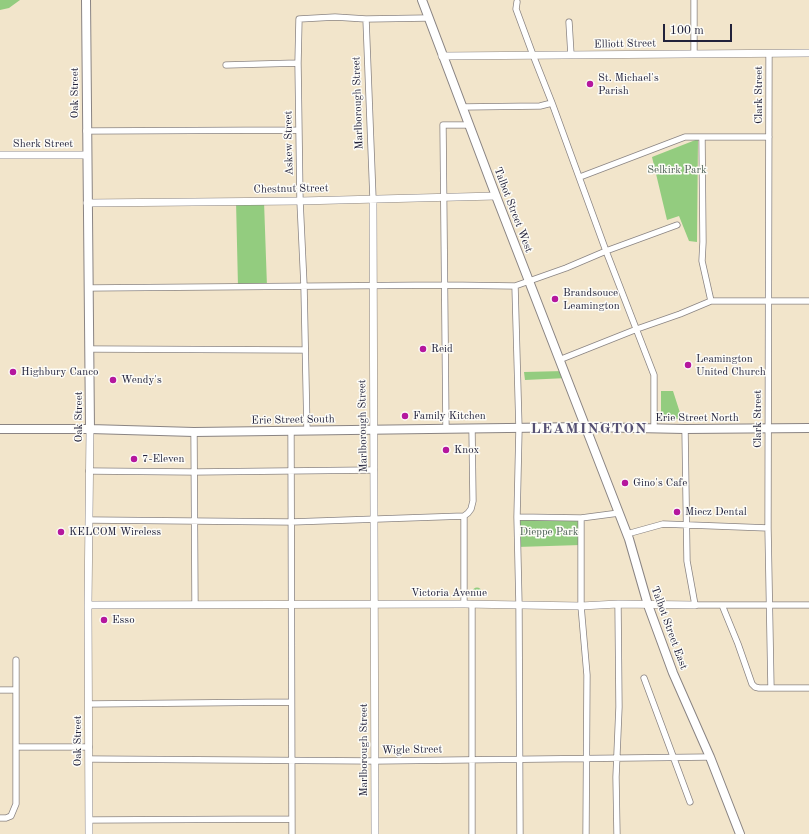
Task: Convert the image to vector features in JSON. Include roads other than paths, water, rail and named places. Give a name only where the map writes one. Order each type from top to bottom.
[{"type":"main road","name":"Oak Street","points":[[86,0],[86,131],[90,429]]},
{"type":"main road","name":"Talbot Street West","points":[[422,0],[442,56],[586,428]]},
{"type":"main road","name":"Erie Street South","points":[[0,429],[90,429],[194,432],[586,428]]},
{"type":"main road","name":"Erie Street North","points":[[586,428],[809,428]]},
{"type":"main road","name":"Talbot Street East","points":[[586,428],[627,534],[648,605],[673,673],[710,757],[740,834]]},
{"type":"street","points":[[694,0],[694,54]]},
{"type":"street","points":[[517,2],[516,10],[654,375],[654,429]]},
{"type":"street","name":"Askew Street","points":[[307,431],[304,286],[300,201],[298,63],[299,19],[335,17],[366,19]]},
{"type":"street","points":[[366,19],[428,18]]},
{"type":"street","name":"Marlborough Street","points":[[366,19],[373,199],[375,834]]},
{"type":"street","points":[[569,22],[571,55]]},
{"type":"street","name":"Elliott Street","points":[[442,56],[809,53]]},
{"type":"street","name":"Clark Street","points":[[769,54],[768,528],[771,688]]},
{"type":"street","points":[[226,65],[298,63]]},
{"type":"street","points":[[462,107],[540,106],[552,103]]},
{"type":"street","points":[[446,429],[443,125],[469,125]]},
{"type":"street","points":[[86,131],[299,130]]},
{"type":"street","points":[[580,177],[685,136],[769,137]]},
{"type":"street","points":[[702,137],[702,261],[711,301]]},
{"type":"street","name":"Sherk Street","points":[[0,155],[87,155]]},
{"type":"street","name":"Chestnut Street","points":[[87,203],[300,201],[496,196]]},
{"type":"street","points":[[88,288],[445,284],[515,286],[678,225]]},
{"type":"street","points":[[515,286],[519,429],[517,518],[520,834]]},
{"type":"street","points":[[559,360],[711,301],[809,301]]},
{"type":"street","points":[[89,349],[305,350]]},
{"type":"street","name":"Oak Street","points":[[89,834],[88,605],[90,429]]},
{"type":"street","points":[[89,520],[291,522],[464,516],[471,509],[473,481],[472,429]]},
{"type":"street","points":[[685,429],[687,561],[695,605]]},
{"type":"street","points":[[291,431],[292,834]]},
{"type":"street","points":[[194,432],[196,522],[195,604]]},
{"type":"street","points":[[89,471],[194,472],[374,470]]},
{"type":"street","points":[[517,518],[581,518],[619,513]]},
{"type":"street","points":[[464,516],[472,759],[472,834]]},
{"type":"street","points":[[581,518],[581,606],[587,675],[586,834]]},
{"type":"street","points":[[627,534],[663,524],[768,528]]},
{"type":"street","points":[[617,834],[616,777],[619,708],[618,604]]},
{"type":"street","name":"Victoria Avenue","points":[[88,605],[809,605]]},
{"type":"street","points":[[722,606],[738,644],[752,684],[755,687],[809,688]]},
{"type":"street","points":[[0,818],[11,816],[16,804],[16,660]]},
{"type":"street","points":[[644,678],[690,802]]},
{"type":"street","points":[[0,690],[15,690]]},
{"type":"street","points":[[89,704],[291,702]]},
{"type":"street","points":[[16,747],[89,746]]},
{"type":"street","name":"Wigle Street","points":[[89,759],[375,761],[710,757]]},
{"type":"street","points":[[89,820],[292,818]]},
{"type":"place","name":"St. Michael's Parish","points":[[590,84]]},
{"type":"place","name":"Brandsouce Leamington","points":[[555,299]]},
{"type":"place","name":"Reid","points":[[423,349]]},
{"type":"place","name":"Leamington United Church","points":[[688,365]]},
{"type":"place","name":"Highbury Canco","points":[[13,372]]},
{"type":"place","name":"Wendy's","points":[[113,380]]},
{"type":"place","name":"Family Kitchen","points":[[405,416]]},
{"type":"place","name":"Knox","points":[[446,450]]},
{"type":"place","name":"7-Eleven","points":[[134,459]]},
{"type":"place","name":"Gino's Cafe","points":[[625,483]]},
{"type":"place","name":"Miecz Dental","points":[[677,512]]},
{"type":"place","name":"KELCOM Wireless","points":[[61,532]]},
{"type":"place","name":"Esso","points":[[104,620]]},
{"type":"district","name":"LEAMINGTON","points":[[589,429]]},
{"type":"park label","name":"Selkirk Park","points":[[677,170]]},
{"type":"park label","name":"Dieppe Park","points":[[549,532]]}]
